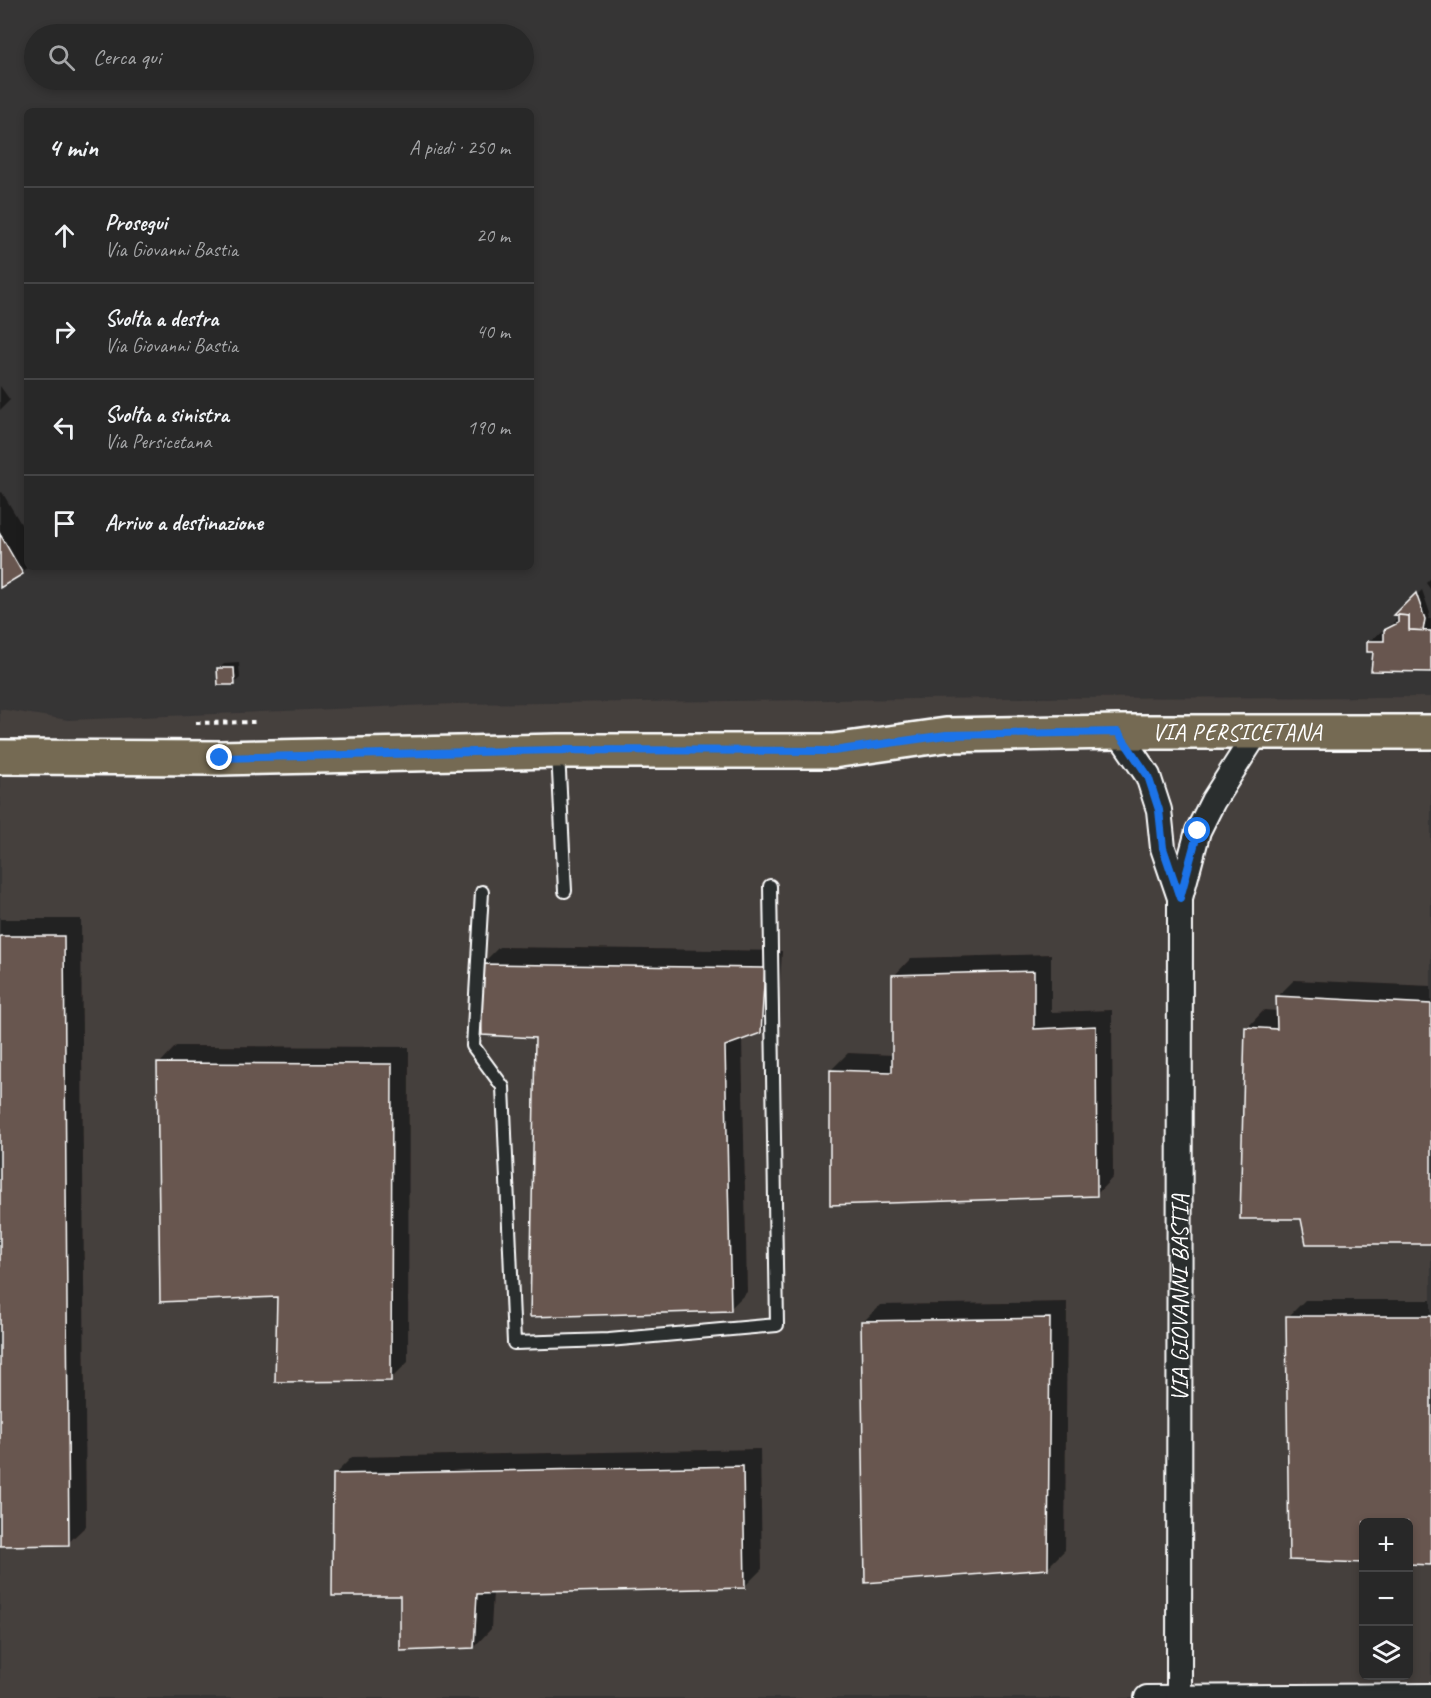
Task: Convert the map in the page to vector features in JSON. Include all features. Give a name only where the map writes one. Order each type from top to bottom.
[{"type":"main road","name":"VIA PERSICETANA","points":[[0,758],[220,758],[558,750],[833,751],[946,735],[1118,732],[1431,732]]},
{"type":"street","name":"VIA GIOVANNI BASTIA","points":[[1118,732],[1148,776],[1159,810],[1163,848],[1180,898]]},
{"type":"street","name":"VIA GIOVANNI BASTIA","points":[[1179,1698],[1180,898],[1198,831],[1213,801],[1257,732]]},
{"type":"street","points":[[1147,1698],[1431,1696]]},
{"type":"lane","points":[[558,750],[565,891]]},
{"type":"lane","points":[[482,892],[473,1046],[503,1087],[514,1343],[609,1340],[777,1325],[770,886]]},
{"type":"shaded area","points":[[1431,697],[1431,1698],[0,1698],[0,709],[68,720],[454,704],[1006,698]]},
{"type":"building","points":[[0,534],[23,574],[0,588]]},
{"type":"building","points":[[1416,593],[1425,619],[1423,631],[1409,630],[1409,616],[1394,615]]},
{"type":"building","points":[[1398,615],[1409,616],[1409,630],[1431,631],[1431,672],[1371,671],[1373,652],[1367,652],[1367,641],[1384,641],[1384,630],[1398,623]]},
{"type":"building","points":[[217,668],[234,668],[235,685],[218,685]]},
{"type":"building","points":[[0,936],[64,936],[69,1545],[0,1546]]},
{"type":"building","points":[[480,964],[765,968],[761,1033],[725,1046],[731,1311],[530,1317],[535,1038],[482,1035]]},
{"type":"building","points":[[1034,971],[1034,1029],[1096,1026],[1097,1196],[830,1205],[830,1070],[892,1072],[892,975]]},
{"type":"building","points":[[1276,996],[1431,1004],[1431,1244],[1306,1244],[1301,1219],[1240,1219],[1245,1027],[1277,1029]]},
{"type":"building","points":[[157,1063],[392,1064],[391,1381],[275,1382],[277,1297],[160,1302]]},
{"type":"building","points":[[1286,1316],[1431,1316],[1431,1565],[1413,1564],[1413,1518],[1359,1518],[1359,1563],[1289,1560]]},
{"type":"building","points":[[1050,1318],[1048,1569],[865,1583],[861,1321]]},
{"type":"building","points":[[743,1466],[745,1588],[477,1594],[474,1648],[400,1651],[400,1596],[332,1596],[333,1474]]},
{"type":"route","points":[[220,758],[558,750],[833,751],[946,735],[1118,732],[1148,776],[1159,810],[1163,848],[1180,898],[1198,831]]}]
